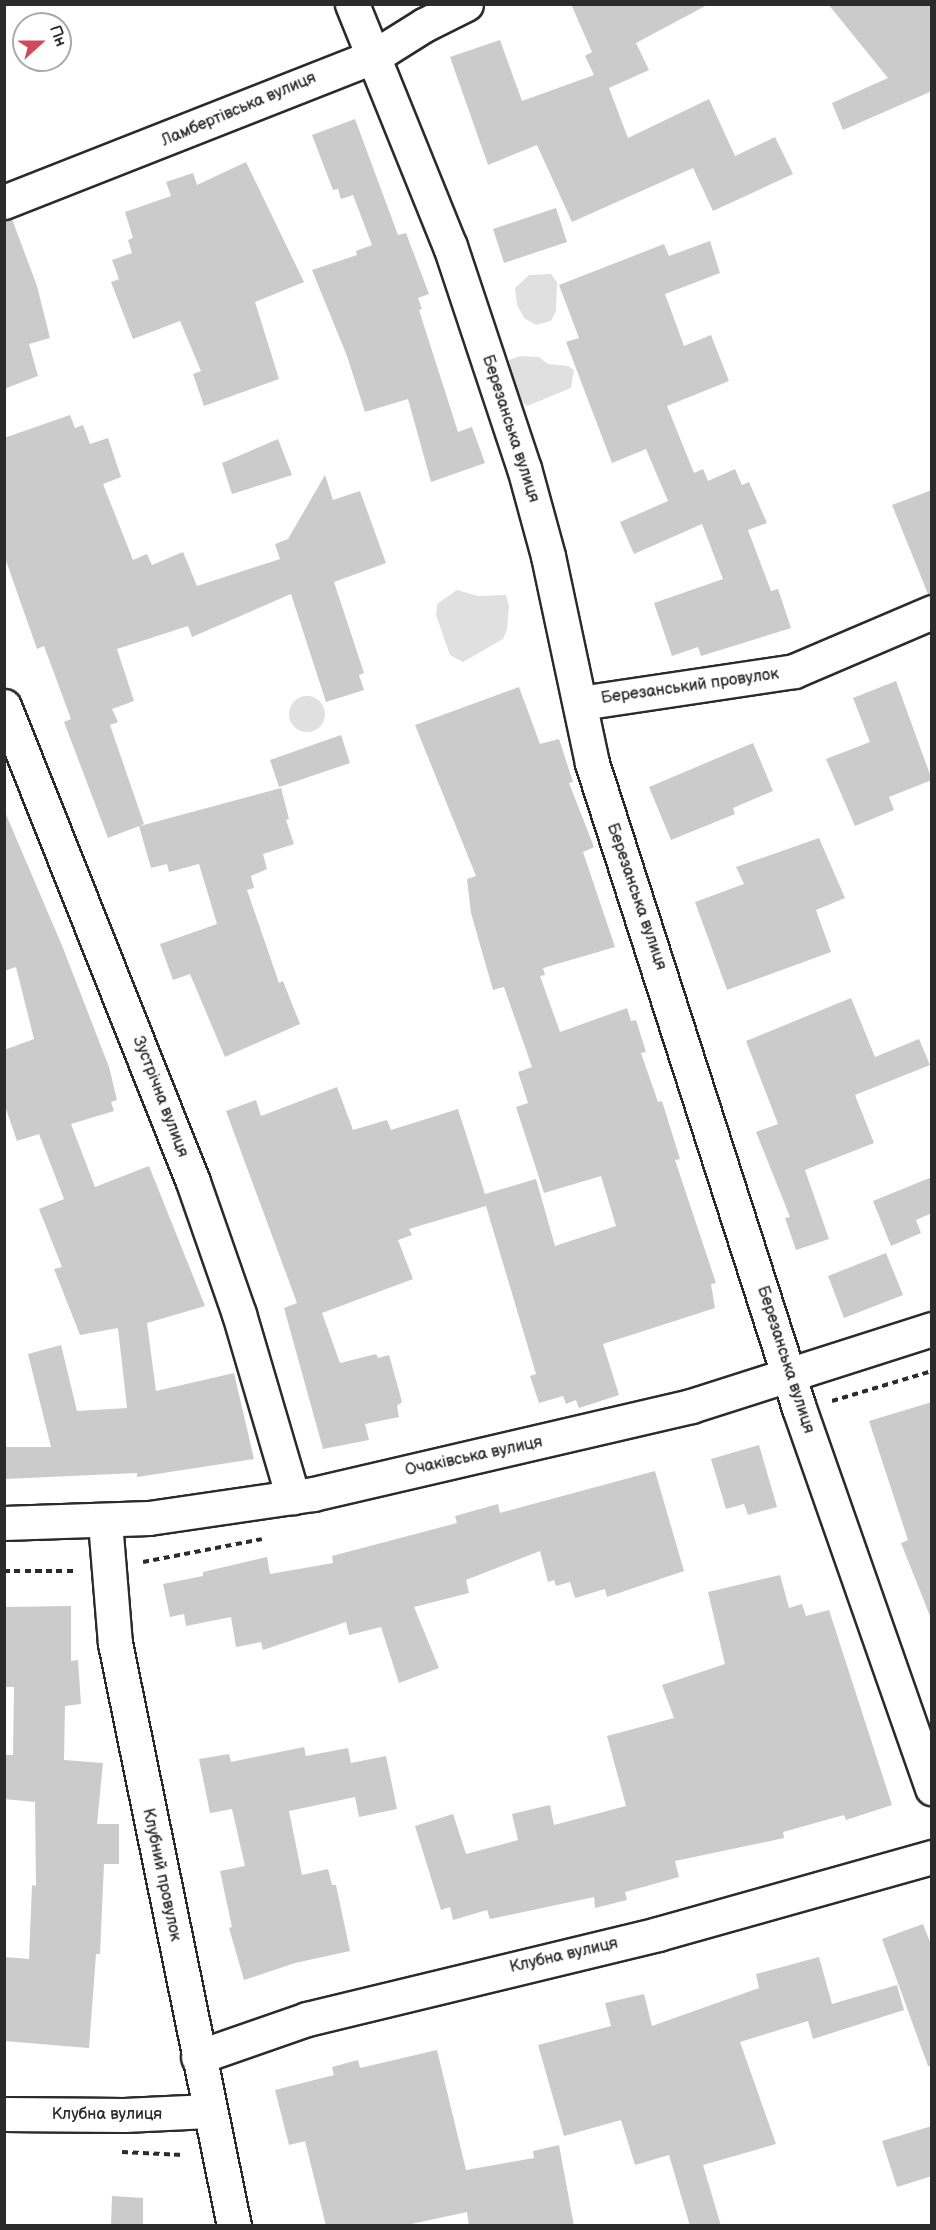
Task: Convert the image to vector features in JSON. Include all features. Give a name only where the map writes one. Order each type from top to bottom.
[{"type":"street","name":"Березанська вулиця","points":[[352,4],[450,246],[524,468],[581,703],[592,764],[789,1376],[932,1788]]},
{"type":"street","name":"Ламбертівська вулиця","points":[[4,202],[188,132],[284,88],[373,57],[424,25],[466,4]]},
{"type":"street","name":"Березанський провулок","points":[[581,703],[794,671],[932,612]]},
{"type":"street","name":"Зустрічна вулиця","points":[[4,706],[193,1182],[239,1314],[293,1497]]},
{"type":"street","name":"Очаківська вулиця","points":[[4,1523],[105,1522],[293,1497],[597,1430],[789,1376],[932,1329]]},
{"type":"street","name":"Клубний провулок","points":[[105,1522],[108,1604],[115,1643],[208,2111],[234,2226]]},
{"type":"street","name":"Клубна вулиця","points":[[198,2057],[307,2019],[658,1934],[932,1857]]},
{"type":"street","name":"Клубна вулиця","points":[[4,2114],[124,2115],[208,2111]]},
{"type":"shaded area","points":[[551,274],[557,282],[556,311],[551,321],[536,325],[524,318],[517,305],[515,288],[529,275]]},
{"type":"shaded area","points":[[520,356],[539,357],[548,364],[568,366],[574,370],[571,388],[527,406],[518,399],[507,369],[509,360]]},
{"type":"shaded area","points":[[457,590],[478,596],[506,595],[509,606],[507,630],[503,639],[463,662],[450,655],[436,615],[437,604]]},
{"type":"shaded area","points":[[307,696],[320,701],[325,714],[320,727],[307,732],[294,727],[289,714],[294,701]]},
{"type":"building","points":[[571,4],[709,4],[636,43],[649,70],[609,88],[628,138],[709,99],[735,156],[775,137],[793,174],[713,211],[693,168],[572,222],[537,145],[488,165],[450,57],[500,40],[522,101],[594,75],[585,56],[592,52]]},
{"type":"building","points":[[828,4],[932,4],[932,91],[843,130],[832,103],[888,78]]},
{"type":"building","points":[[355,119],[398,235],[406,233],[429,294],[418,298],[422,309],[419,310],[458,432],[472,427],[485,463],[431,482],[408,399],[365,412],[347,356],[312,270],[357,255],[356,251],[372,245],[353,195],[341,199],[338,189],[333,190],[312,135]]},
{"type":"building","points":[[246,162],[304,282],[255,302],[279,379],[204,406],[193,374],[201,371],[180,321],[133,339],[111,282],[119,279],[112,260],[132,253],[128,240],[133,238],[125,212],[171,196],[166,182],[193,173],[197,185]]},
{"type":"building","points":[[556,208],[567,242],[504,263],[493,229]]},
{"type":"building","points":[[12,219],[37,286],[50,338],[29,344],[38,376],[4,389],[4,220]]},
{"type":"building","points":[[710,241],[720,273],[665,294],[684,346],[711,335],[729,381],[667,406],[694,473],[703,469],[708,481],[735,469],[742,485],[749,482],[767,523],[748,530],[771,591],[778,589],[791,628],[701,656],[698,647],[672,656],[654,603],[723,579],[702,524],[634,554],[620,522],[668,501],[646,449],[612,463],[566,342],[579,338],[559,285],[664,244],[669,256]]},
{"type":"building","points":[[70,415],[75,428],[83,425],[90,444],[108,438],[121,477],[103,484],[133,560],[147,554],[152,565],[183,552],[197,586],[280,559],[275,544],[288,539],[325,475],[333,500],[360,491],[386,563],[334,582],[364,673],[359,675],[364,690],[326,702],[291,594],[192,637],[188,626],[117,649],[134,701],[112,709],[118,722],[110,725],[144,824],[140,826],[281,788],[289,819],[286,820],[294,844],[263,854],[267,869],[251,876],[254,888],[247,890],[279,983],[283,981],[300,1024],[225,1057],[190,974],[173,980],[160,944],[217,924],[199,864],[169,872],[167,864],[151,868],[139,826],[108,838],[64,722],[71,719],[44,646],[37,649],[4,555],[4,438]]},
{"type":"building","points":[[278,439],[292,475],[232,494],[222,463]]},
{"type":"building","points":[[932,490],[932,594],[928,594],[892,505]]},
{"type":"building","points":[[896,681],[932,780],[889,797],[894,810],[855,826],[826,759],[870,742],[853,698]]},
{"type":"building","points":[[519,687],[540,744],[559,739],[573,782],[569,783],[594,847],[583,852],[615,947],[543,968],[545,975],[540,976],[560,1032],[627,1008],[631,1021],[636,1020],[646,1052],[641,1053],[658,1102],[662,1101],[680,1159],[675,1160],[716,1283],[711,1284],[715,1308],[603,1344],[619,1395],[579,1408],[576,1400],[566,1404],[563,1396],[539,1403],[530,1376],[536,1374],[486,1206],[409,1229],[412,1235],[398,1240],[413,1279],[322,1313],[340,1363],[376,1354],[378,1358],[389,1355],[402,1402],[397,1406],[399,1417],[365,1424],[369,1440],[323,1449],[284,1308],[297,1303],[226,1111],[256,1100],[261,1116],[337,1087],[353,1130],[387,1120],[391,1130],[458,1109],[485,1194],[536,1179],[555,1246],[616,1226],[601,1176],[544,1193],[516,1107],[528,1103],[518,1072],[532,1067],[504,987],[493,990],[471,913],[467,879],[476,876],[415,725]]},
{"type":"building","points":[[341,735],[350,763],[279,787],[270,760]]},
{"type":"building","points":[[753,743],[773,791],[733,808],[735,814],[671,840],[649,787]]},
{"type":"building","points":[[5,812],[63,948],[109,1067],[117,1100],[111,1102],[114,1111],[71,1124],[95,1187],[149,1166],[205,1306],[147,1323],[156,1391],[234,1373],[254,1459],[137,1477],[137,1473],[4,1479],[4,1447],[51,1447],[28,1354],[61,1345],[77,1411],[127,1408],[118,1328],[80,1335],[54,1269],[62,1267],[39,1209],[64,1199],[39,1134],[17,1141],[4,1103],[4,1050],[34,1039],[16,967],[4,971]]},
{"type":"building","points":[[819,838],[845,898],[816,910],[831,952],[727,990],[695,902],[744,884],[736,867]]},
{"type":"building","points":[[851,998],[875,1057],[919,1039],[930,1065],[855,1095],[874,1143],[805,1170],[829,1239],[796,1250],[785,1218],[790,1217],[756,1132],[778,1124],[746,1041]]},
{"type":"building","points":[[932,1177],[932,1213],[916,1220],[921,1233],[891,1246],[873,1201]]},
{"type":"building","points":[[886,1253],[903,1295],[844,1318],[828,1276]]},
{"type":"building","points":[[932,1402],[932,1616],[930,1616],[901,1543],[908,1540],[869,1421]]},
{"type":"building","points":[[759,1445],[777,1507],[748,1515],[744,1504],[726,1509],[711,1459]]},
{"type":"building","points":[[655,1471],[684,1571],[607,1597],[605,1589],[575,1598],[570,1582],[556,1586],[554,1580],[548,1582],[540,1551],[466,1580],[469,1593],[414,1607],[439,1668],[399,1683],[381,1627],[349,1635],[346,1622],[263,1650],[261,1642],[236,1647],[231,1617],[186,1626],[184,1614],[170,1617],[163,1584],[203,1576],[203,1572],[267,1557],[270,1574],[333,1563],[332,1556],[457,1523],[455,1516],[498,1504],[500,1513]]},
{"type":"building","points":[[780,1575],[789,1608],[802,1604],[806,1616],[829,1610],[892,1805],[846,1820],[844,1815],[783,1832],[784,1838],[675,1861],[679,1877],[625,1892],[627,1900],[595,1908],[594,1897],[490,1919],[487,1910],[453,1920],[450,1907],[441,1910],[415,1826],[453,1814],[466,1854],[518,1840],[512,1814],[550,1805],[554,1825],[626,1806],[607,1736],[674,1718],[662,1685],[725,1664],[708,1592]]},
{"type":"building","points":[[71,1606],[71,1661],[78,1660],[81,1704],[65,1706],[64,1760],[103,1763],[97,1824],[119,1824],[119,1864],[104,1864],[100,1954],[96,1954],[89,2048],[4,2041],[4,1957],[29,1959],[32,1885],[36,1886],[35,1802],[4,1799],[4,1755],[13,1755],[14,1687],[4,1687],[4,1607]]},
{"type":"building","points":[[304,1747],[306,1756],[348,1748],[351,1763],[386,1756],[397,1809],[359,1817],[355,1797],[289,1811],[302,1875],[328,1869],[332,1885],[336,1885],[350,1951],[295,1963],[244,1980],[229,1928],[232,1927],[220,1871],[245,1866],[232,1809],[210,1813],[199,1759],[229,1754],[231,1762]]},
{"type":"building","points":[[923,1924],[932,1947],[932,2066],[928,2066],[882,1939]]},
{"type":"building","points":[[819,1957],[832,2004],[897,1985],[904,2010],[813,2039],[808,2021],[740,2042],[776,2144],[703,2165],[721,2226],[690,2226],[669,2155],[635,2165],[621,2120],[564,2136],[538,2045],[611,2026],[605,2003],[644,1994],[652,2026],[759,1988],[756,1974]]},
{"type":"building","points":[[437,2050],[466,2170],[534,2158],[533,2151],[559,2145],[574,2226],[469,2226],[467,2212],[402,2226],[326,2226],[305,2141],[289,2145],[275,2090],[334,2075],[332,2067],[358,2060],[360,2068]]},
{"type":"building","points":[[932,2126],[932,2176],[897,2187],[882,2141]]},
{"type":"building","points":[[112,2196],[143,2198],[143,2226],[111,2226]]}]
